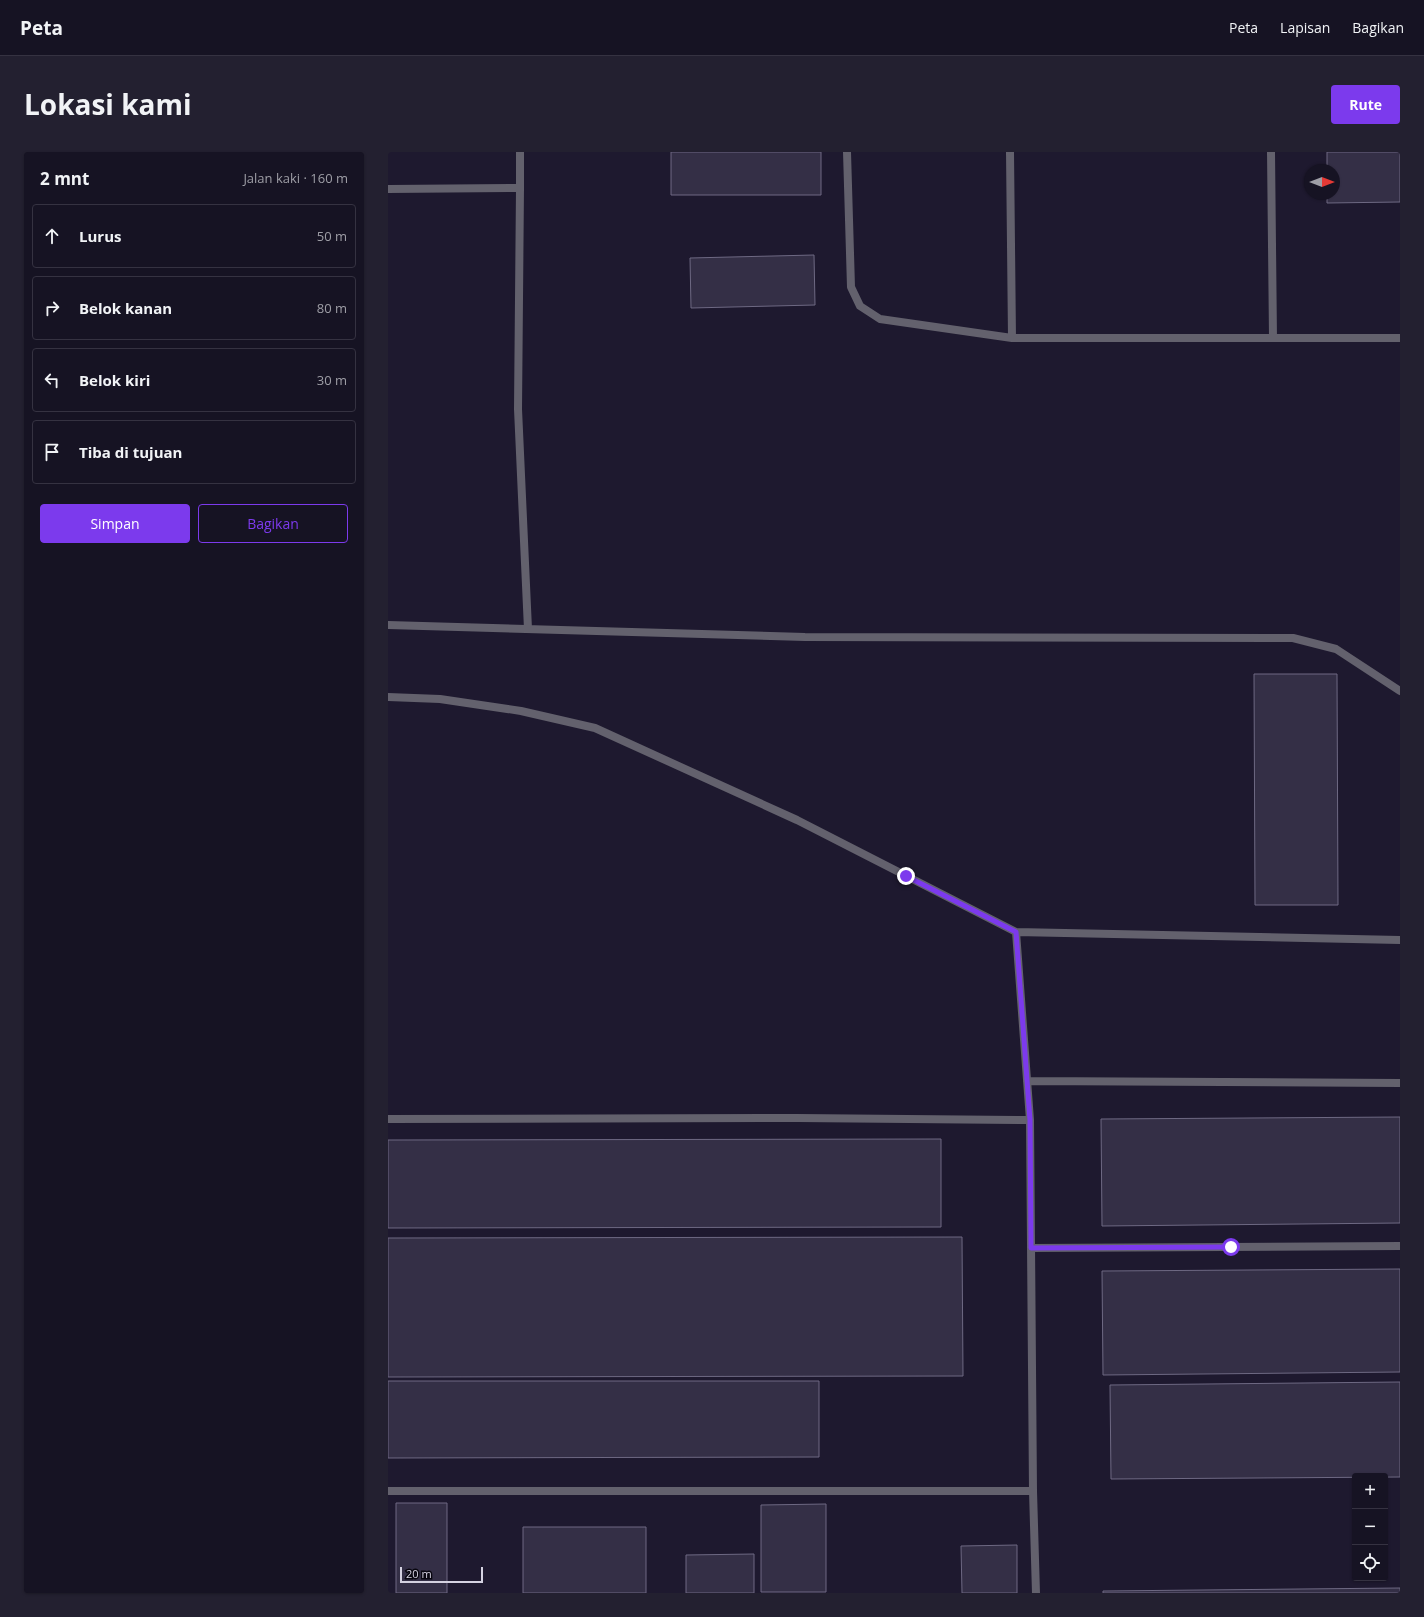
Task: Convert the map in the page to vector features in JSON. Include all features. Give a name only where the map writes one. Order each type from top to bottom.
[{"type":"lane","points":[[520,152],[518,409],[528,629]]},
{"type":"lane","points":[[848,152],[851,287],[860,306],[880,319],[1012,338],[1400,338]]},
{"type":"lane","points":[[1010,152],[1012,338]]},
{"type":"lane","points":[[1271,152],[1273,338]]},
{"type":"lane","points":[[388,189],[520,188]]},
{"type":"lane","points":[[388,625],[805,637],[1293,638],[1336,649],[1400,690]]},
{"type":"lane","points":[[388,697],[440,700],[521,711],[595,728],[798,820],[1016,932],[1400,940]]},
{"type":"lane","points":[[1016,932],[1030,1120],[1033,1491],[1036,1593]]},
{"type":"lane","points":[[1027,1080],[1400,1083]]},
{"type":"lane","points":[[388,1119],[806,1118],[1030,1120]]},
{"type":"lane","points":[[1031,1248],[1400,1246]]},
{"type":"lane","points":[[388,1491],[1033,1491]]},
{"type":"building","points":[[671,152],[821,152],[821,195],[671,195]]},
{"type":"building","points":[[1327,152],[1400,152],[1400,202],[1327,203],[1327,200],[1340,200],[1340,164],[1327,164]]},
{"type":"building","points":[[814,255],[815,305],[691,308],[690,258]]},
{"type":"building","points":[[1254,674],[1337,674],[1338,905],[1255,905]]},
{"type":"building","points":[[1400,1117],[1400,1223],[1102,1226],[1101,1119]]},
{"type":"building","points":[[941,1139],[941,1227],[388,1228],[388,1140]]},
{"type":"building","points":[[962,1237],[963,1376],[388,1377],[388,1238]]},
{"type":"building","points":[[1400,1269],[1400,1372],[1103,1375],[1102,1271]]},
{"type":"building","points":[[388,1381],[819,1381],[819,1457],[388,1458]]},
{"type":"building","points":[[1400,1382],[1400,1477],[1388,1477],[1388,1473],[1352,1473],[1352,1477],[1111,1479],[1110,1385]]},
{"type":"building","points":[[396,1503],[447,1503],[447,1593],[396,1593]]},
{"type":"building","points":[[826,1504],[826,1592],[761,1592],[761,1505]]},
{"type":"building","points":[[523,1527],[646,1527],[646,1593],[523,1593]]},
{"type":"building","points":[[1017,1545],[1017,1593],[962,1593],[961,1546]]},
{"type":"building","points":[[754,1554],[754,1593],[686,1593],[686,1555]]},
{"type":"building","points":[[1400,1588],[1400,1593],[1103,1593],[1103,1591]]},
{"type":"route","points":[[906,876],[1016,932],[1019,991],[1030,1120],[1031,1248],[1231,1247]]}]
